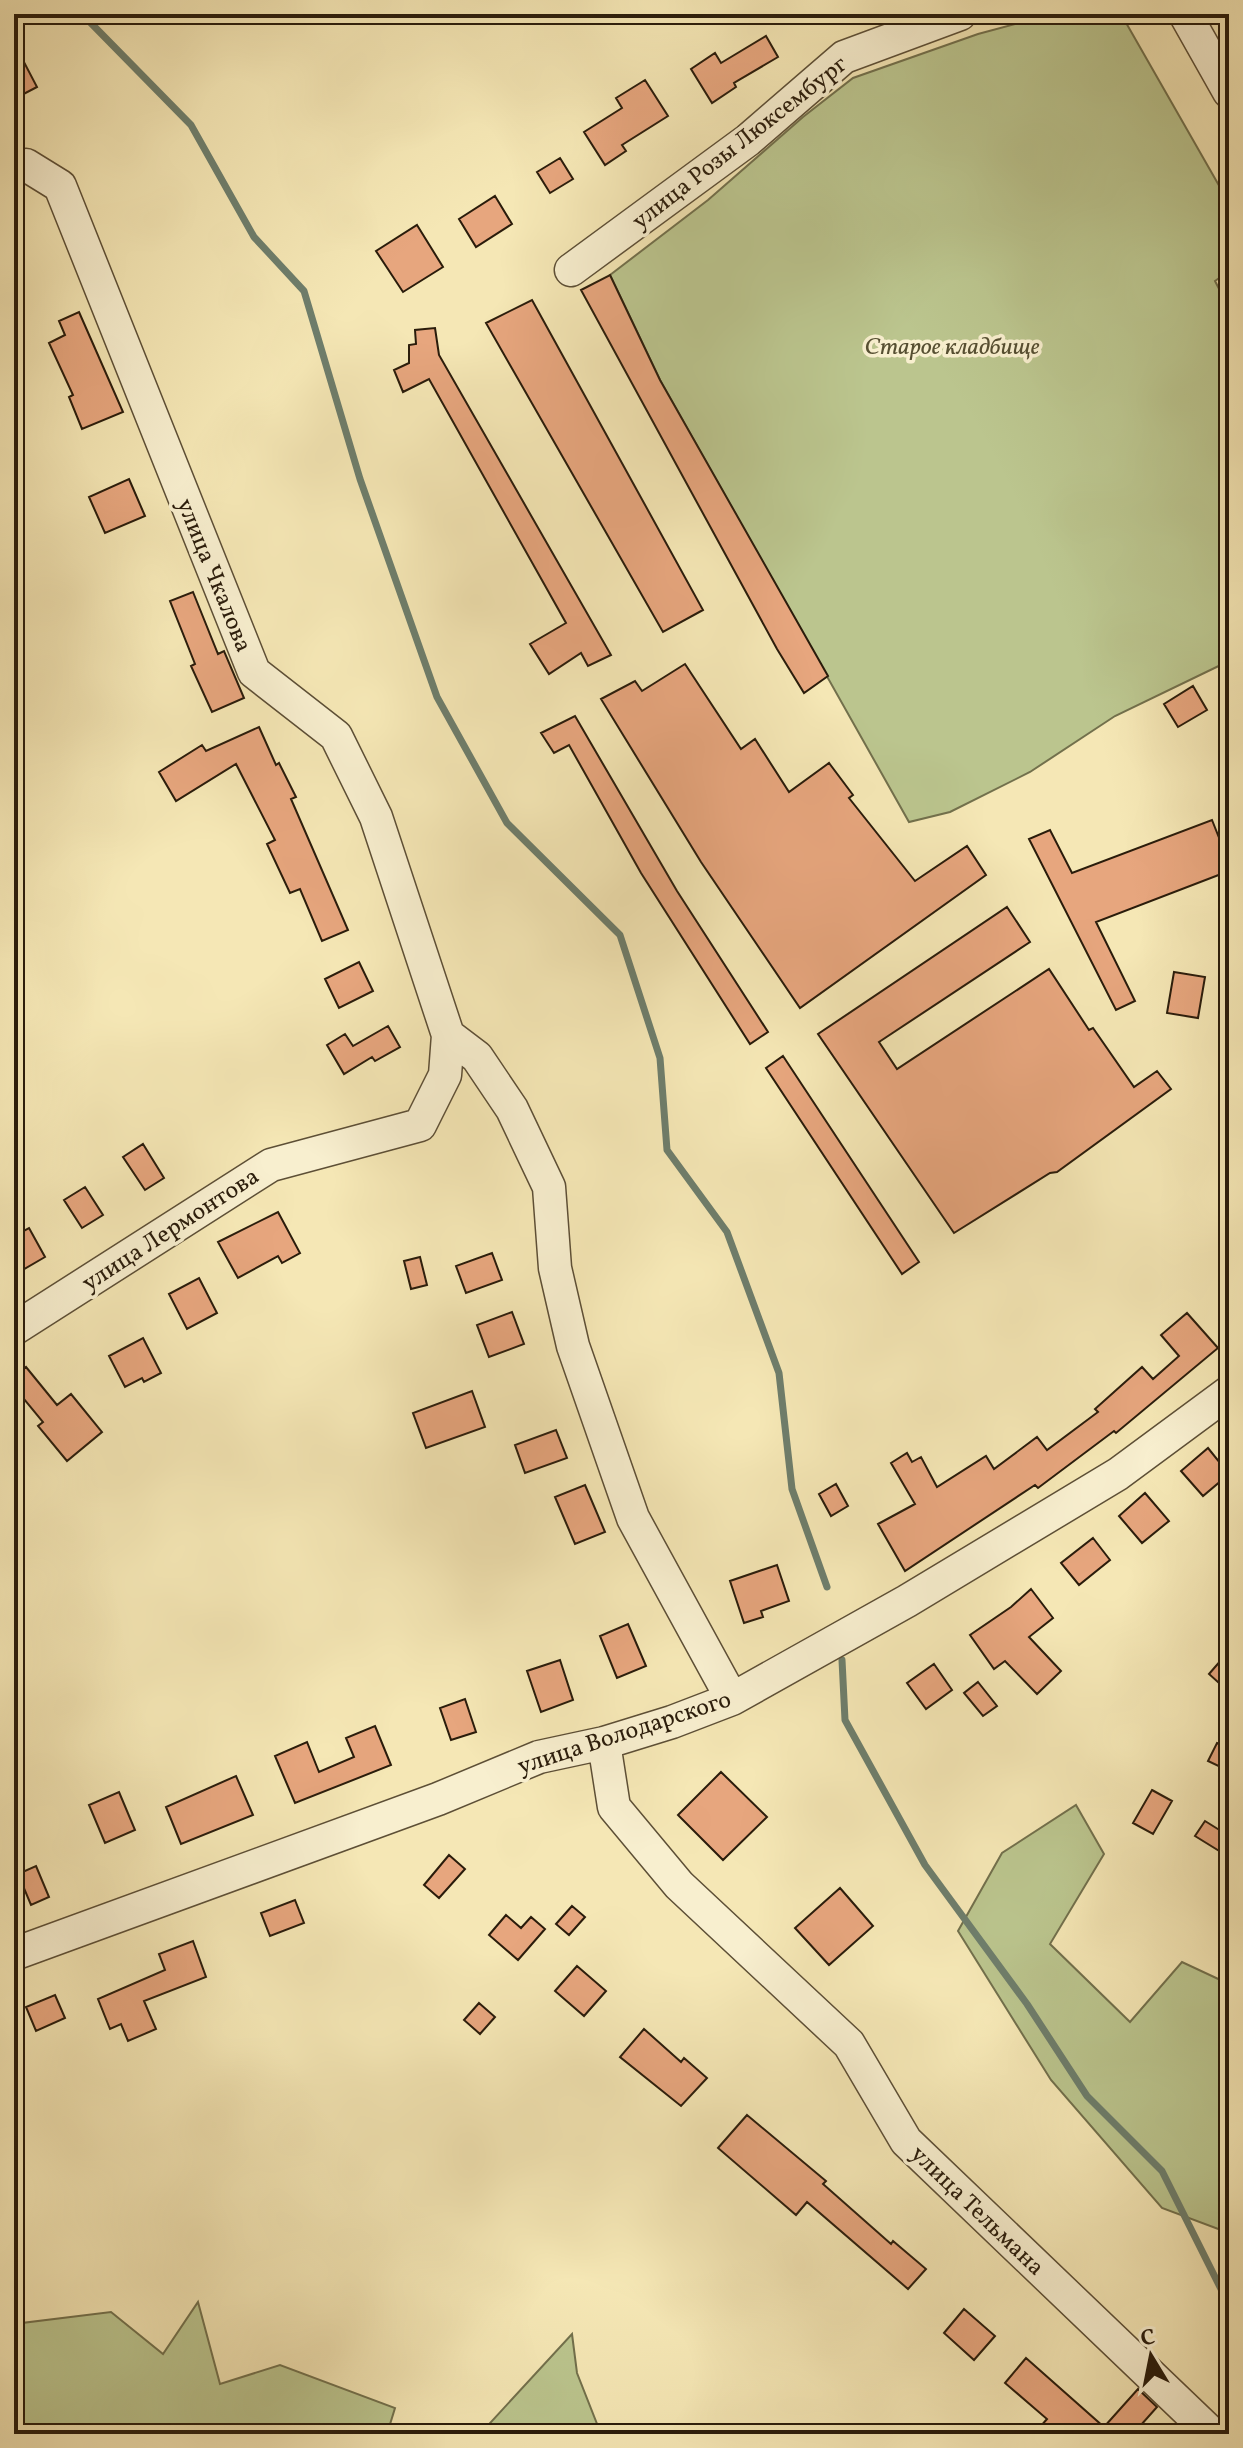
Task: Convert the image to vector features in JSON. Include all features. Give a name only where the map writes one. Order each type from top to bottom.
[{"type":"street","name":"улица Розы Люксембург","points":[[571,270],[748,140],[844,57],[960,14]]},
{"type":"street","points":[[1185,14],[1229,92]]},
{"type":"street","name":"улица Чкалова","points":[[14,168],[26,165],[60,186],[254,672],[336,736],[376,817],[448,1035],[445,1075]]},
{"type":"street","points":[[448,1035],[477,1057],[512,1109],[549,1187],[555,1268],[573,1346],[633,1518],[732,1699]]},
{"type":"street","name":"улица Лермонтова","points":[[14,1329],[271,1165],[420,1125],[445,1075]]},
{"type":"street","name":"улица Володарского","points":[[14,1954],[438,1799],[539,1757],[604,1743],[732,1699],[907,1601],[1118,1474],[1229,1392]]},
{"type":"street","name":"улица Тельмана","points":[[604,1743],[614,1807],[679,1885],[849,2044],[906,2141],[1212,2434]]},
{"type":"green space","name":"Старое кладбище","points":[[1053,14],[1121,14],[1229,203],[1229,271],[1215,281],[1229,308],[1229,661],[1115,716],[1030,772],[950,812],[909,822],[660,380],[610,275],[708,200],[853,78],[978,34]]},
{"type":"green space","points":[[1076,1805],[1104,1854],[1050,1944],[1130,2022],[1182,1962],[1229,1984],[1229,2233],[1162,2208],[1051,2080],[958,1931],[1002,1853]]},
{"type":"green space","points":[[198,2302],[220,2384],[280,2365],[395,2408],[387,2434],[14,2434],[14,2324],[111,2312],[163,2354]]},
{"type":"green space","points":[[572,2334],[577,2373],[601,2434],[480,2434]]},
{"type":"building","points":[[766,36],[778,57],[734,83],[736,87],[712,103],[691,69],[715,53],[721,63]]},
{"type":"building","points":[[14,43],[37,87],[14,99]]},
{"type":"building","points":[[645,80],[668,116],[622,145],[626,151],[605,165],[584,132],[622,108],[616,98]]},
{"type":"building","points":[[560,158],[573,179],[550,193],[537,172]]},
{"type":"building","points":[[495,196],[512,224],[476,247],[459,219]]},
{"type":"building","points":[[417,225],[443,267],[403,292],[376,251]]},
{"type":"building","points":[[610,275],[660,380],[828,676],[804,693],[581,290]]},
{"type":"building","points":[[532,300],[703,610],[663,632],[486,323]]},
{"type":"building","points":[[79,312],[123,412],[82,429],[69,397],[73,395],[49,343],[65,335],[59,321]]},
{"type":"building","points":[[435,328],[439,355],[611,655],[588,666],[581,653],[549,674],[530,644],[566,623],[429,379],[403,392],[394,370],[409,363],[409,345],[416,344],[415,330]]},
{"type":"building","points":[[129,479],[145,516],[105,533],[89,497]]},
{"type":"building","points":[[193,592],[218,654],[224,651],[244,698],[212,712],[191,666],[195,664],[170,601]]},
{"type":"building","points":[[685,664],[741,749],[755,739],[789,792],[829,763],[853,795],[849,798],[915,881],[967,846],[986,875],[800,1008],[701,862],[601,699],[635,681],[642,691]]},
{"type":"building","points":[[1193,686],[1207,710],[1178,727],[1164,704]]},
{"type":"building","points":[[575,716],[677,891],[768,1032],[750,1044],[641,873],[569,745],[554,753],[541,733]]},
{"type":"building","points":[[259,727],[276,765],[279,763],[296,797],[291,799],[348,930],[322,941],[300,889],[290,893],[267,844],[275,840],[236,764],[176,801],[159,772],[202,745],[206,751]]},
{"type":"building","points":[[1212,820],[1229,863],[1229,871],[1096,922],[1135,1001],[1116,1010],[1029,839],[1050,830],[1072,873]]},
{"type":"building","points":[[1007,907],[1030,942],[879,1042],[897,1069],[1049,969],[1089,1030],[1093,1028],[1134,1087],[1157,1071],[1171,1089],[1057,1172],[1050,1173],[954,1233],[818,1034]]},
{"type":"building","points":[[359,962],[373,991],[339,1008],[325,979]]},
{"type":"building","points":[[1174,972],[1205,977],[1198,1018],[1167,1013]]},
{"type":"building","points":[[388,1026],[400,1047],[375,1061],[372,1057],[344,1074],[327,1045],[345,1034],[353,1046]]},
{"type":"building","points":[[783,1056],[919,1262],[902,1274],[766,1068]]},
{"type":"building","points":[[143,1144],[164,1178],[145,1190],[123,1157]]},
{"type":"building","points":[[85,1187],[103,1215],[82,1228],[64,1200]]},
{"type":"building","points":[[278,1212],[300,1253],[282,1263],[278,1256],[238,1278],[218,1242]]},
{"type":"building","points":[[29,1228],[45,1257],[14,1275],[14,1236]]},
{"type":"building","points":[[492,1253],[502,1280],[466,1293],[456,1266]]},
{"type":"building","points":[[420,1257],[427,1285],[411,1289],[404,1261]]},
{"type":"building","points":[[199,1278],[217,1313],[187,1329],[169,1294]]},
{"type":"building","points":[[512,1312],[524,1344],[489,1357],[477,1325]]},
{"type":"building","points":[[1187,1313],[1218,1348],[1116,1433],[1114,1431],[1038,1488],[1035,1485],[905,1571],[878,1524],[915,1504],[891,1463],[907,1453],[912,1462],[921,1457],[937,1487],[986,1456],[994,1469],[1037,1437],[1047,1450],[1098,1412],[1095,1409],[1142,1367],[1153,1379],[1179,1356],[1161,1335]]},
{"type":"building","points":[[143,1338],[161,1373],[125,1387],[109,1356]]},
{"type":"building","points":[[26,1367],[57,1405],[71,1394],[102,1432],[67,1461],[38,1426],[43,1422],[14,1387],[14,1377]]},
{"type":"building","points":[[472,1391],[485,1427],[426,1448],[413,1413]]},
{"type":"building","points":[[556,1430],[567,1458],[525,1473],[515,1445]]},
{"type":"building","points":[[1208,1448],[1229,1474],[1203,1496],[1181,1471]]},
{"type":"building","points":[[836,1484],[848,1506],[831,1516],[819,1494]]},
{"type":"building","points":[[585,1485],[605,1532],[575,1544],[555,1497]]},
{"type":"building","points":[[1145,1493],[1169,1521],[1142,1543],[1119,1516]]},
{"type":"building","points":[[1093,1538],[1110,1560],[1079,1585],[1061,1563]]},
{"type":"building","points":[[777,1565],[789,1601],[761,1611],[763,1617],[744,1623],[730,1581]]},
{"type":"building","points":[[1031,1589],[1053,1618],[1029,1637],[1061,1671],[1037,1694],[1005,1661],[994,1669],[970,1635]]},
{"type":"building","points":[[628,1624],[646,1666],[617,1678],[600,1636]]},
{"type":"building","points":[[1229,1651],[1229,1692],[1209,1674]]},
{"type":"building","points":[[560,1660],[573,1700],[541,1712],[527,1671]]},
{"type":"building","points":[[934,1664],[952,1690],[926,1709],[907,1683]]},
{"type":"building","points":[[978,1682],[997,1706],[983,1716],[964,1693]]},
{"type":"building","points":[[465,1699],[476,1732],[451,1740],[440,1708]]},
{"type":"building","points":[[375,1726],[391,1765],[295,1803],[275,1756],[307,1742],[319,1772],[354,1757],[346,1738]]},
{"type":"building","points":[[1217,1743],[1229,1749],[1229,1771],[1208,1761]]},
{"type":"building","points":[[721,1772],[767,1817],[723,1860],[678,1815]]},
{"type":"building","points":[[236,1776],[253,1815],[181,1844],[166,1807]]},
{"type":"building","points":[[1152,1790],[1172,1801],[1153,1834],[1133,1823]]},
{"type":"building","points":[[119,1792],[135,1830],[105,1843],[89,1805]]},
{"type":"building","points":[[1205,1821],[1229,1836],[1229,1857],[1195,1836]]},
{"type":"building","points":[[449,1855],[465,1869],[439,1898],[424,1885]]},
{"type":"building","points":[[36,1866],[49,1897],[31,1905],[18,1874]]},
{"type":"building","points":[[840,1888],[873,1926],[829,1965],[795,1928]]},
{"type":"building","points":[[295,1900],[304,1923],[270,1936],[261,1913]]},
{"type":"building","points":[[572,1906],[585,1917],[569,1935],[556,1924]]},
{"type":"building","points":[[506,1915],[521,1928],[531,1917],[545,1929],[518,1960],[489,1935]]},
{"type":"building","points":[[193,1941],[206,1977],[144,2001],[156,2029],[128,2041],[121,2024],[110,2029],[98,1999],[165,1970],[159,1954]]},
{"type":"building","points":[[577,1966],[606,1991],[584,2016],[555,1991]]},
{"type":"building","points":[[55,1995],[65,2018],[36,2031],[26,2007]]},
{"type":"building","points":[[479,2003],[495,2017],[480,2034],[464,2020]]},
{"type":"building","points":[[644,2029],[681,2062],[684,2058],[707,2078],[681,2106],[620,2057]]},
{"type":"building","points":[[747,2115],[826,2181],[823,2184],[891,2244],[893,2241],[926,2269],[908,2289],[807,2202],[796,2215],[718,2148]]},
{"type":"building","points":[[964,2309],[995,2336],[974,2360],[944,2333]]},
{"type":"building","points":[[1026,2358],[1104,2427],[1138,2389],[1157,2407],[1133,2434],[1034,2434],[1047,2419],[1005,2383]]},
{"type":"waterway","points":[[82,14],[191,125],[254,237],[304,291],[360,479],[437,697],[507,823],[620,935],[660,1058],[667,1150],[727,1232],[779,1373],[792,1489],[827,1587]]},
{"type":"waterway","points":[[842,1660],[845,1720],[925,1865],[1027,2004],[1087,2096],[1162,2171],[1229,2305]]}]
